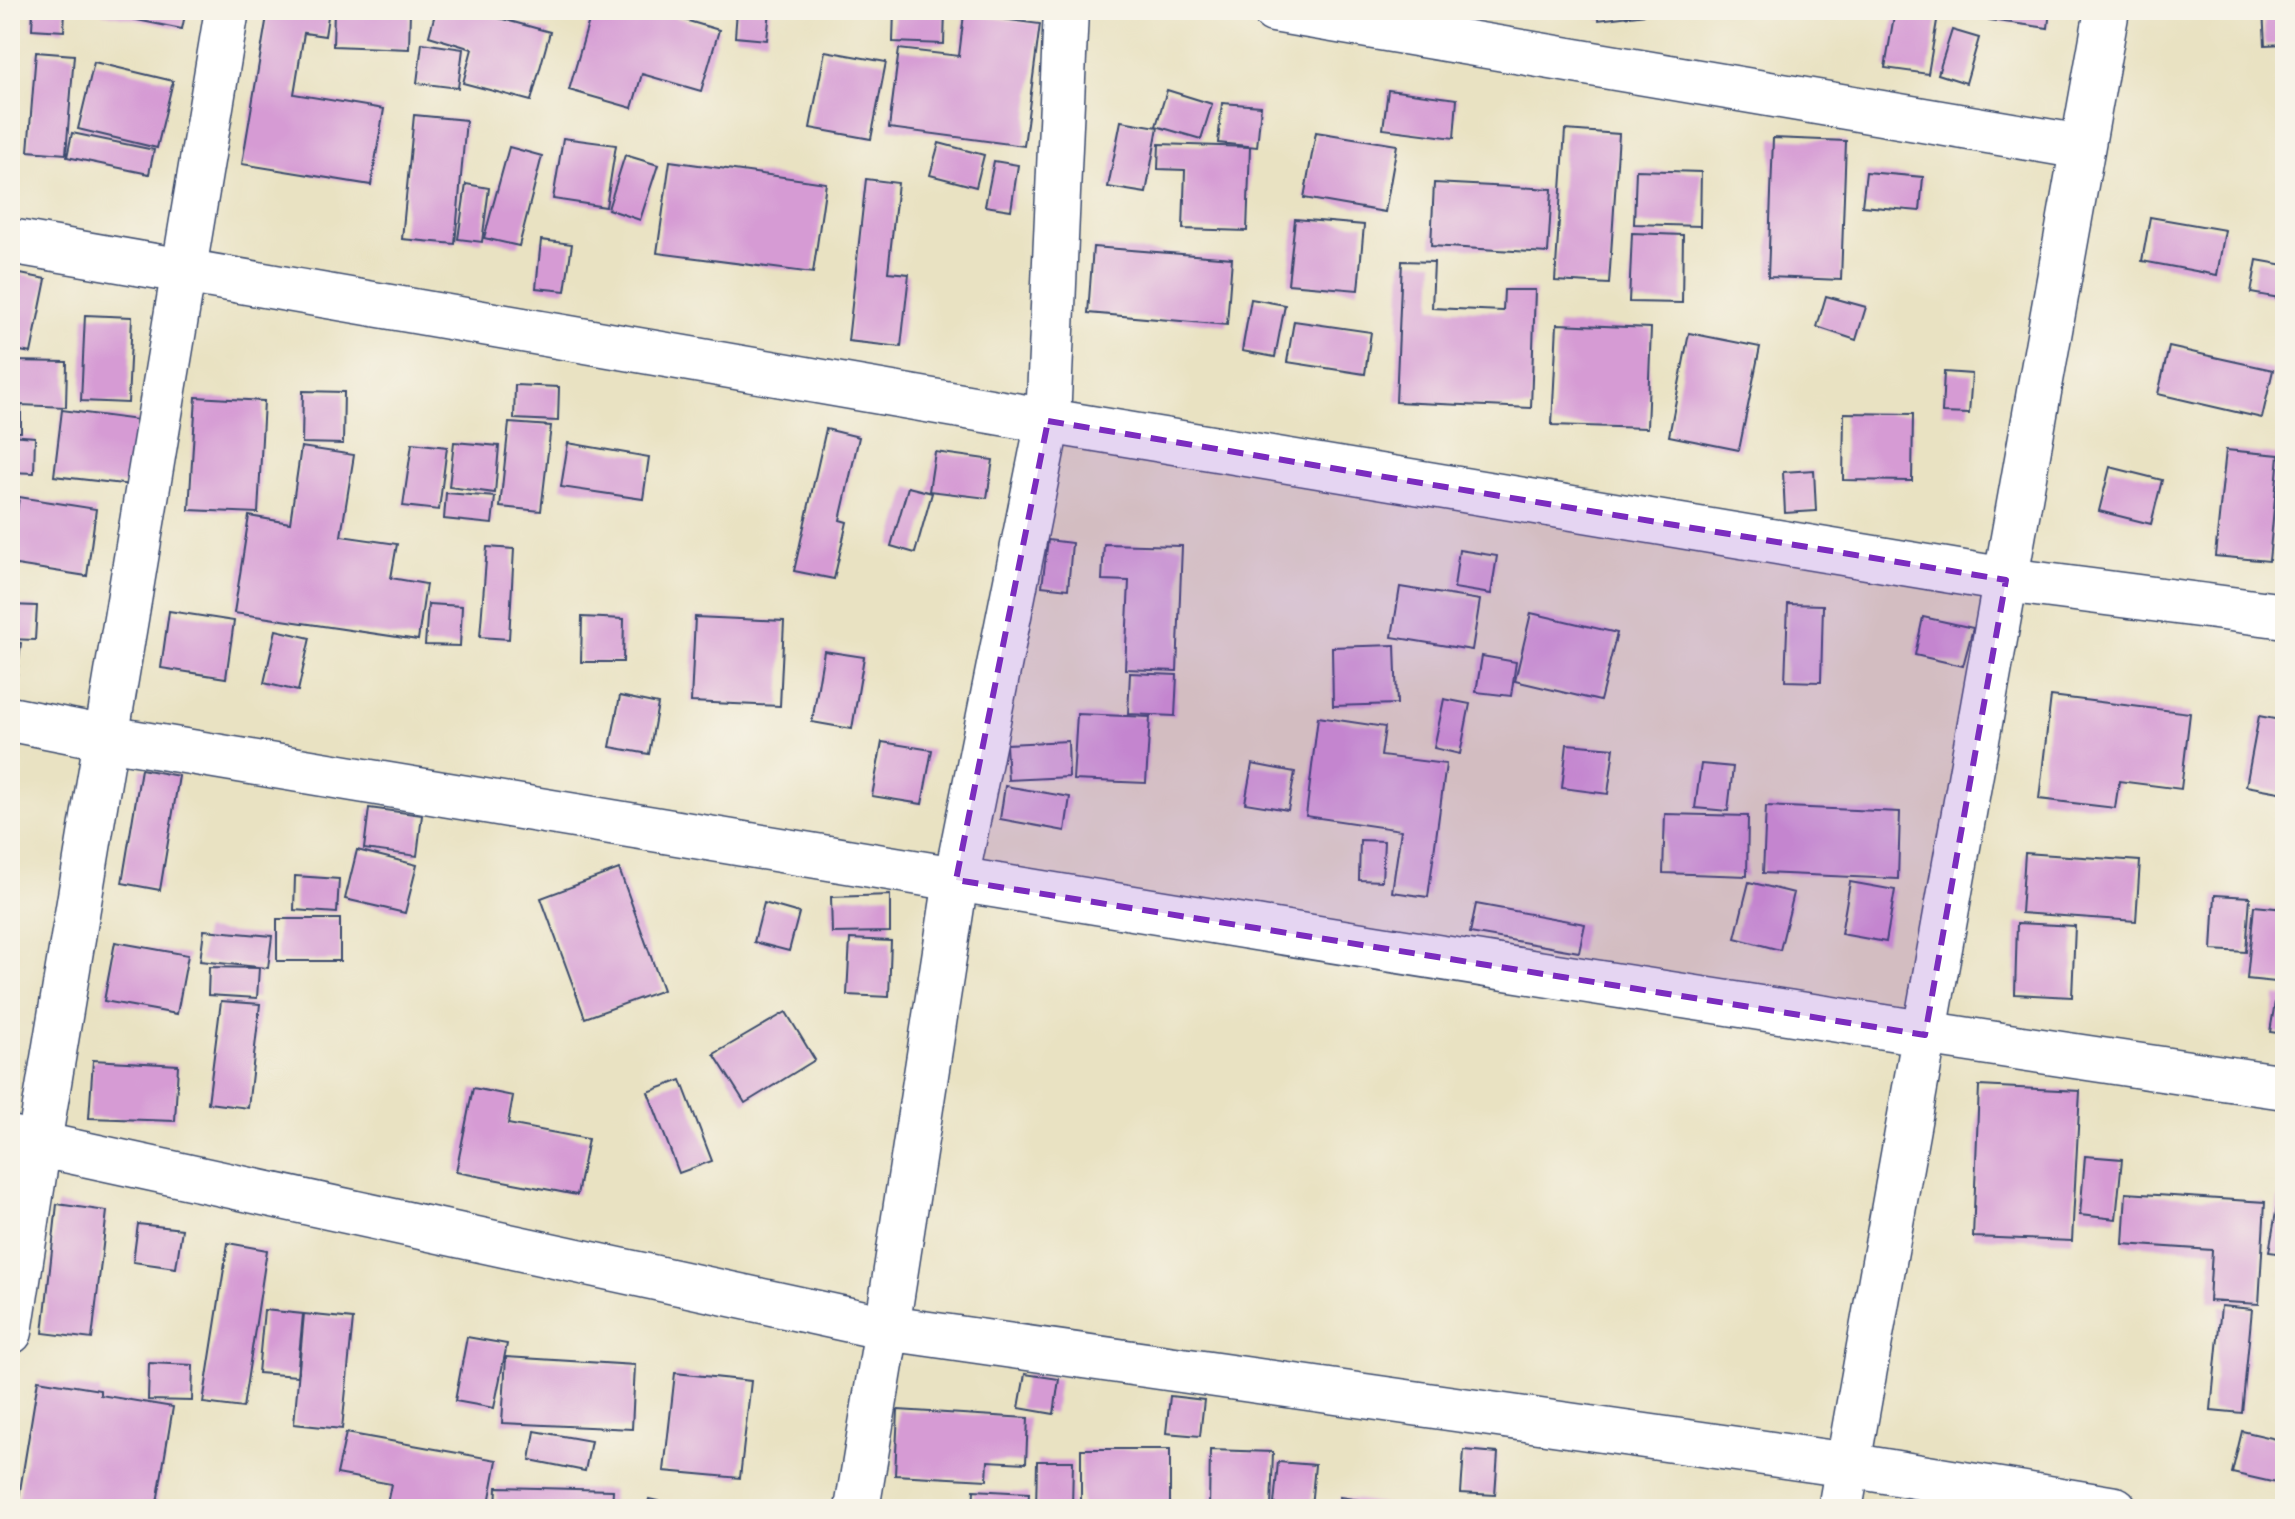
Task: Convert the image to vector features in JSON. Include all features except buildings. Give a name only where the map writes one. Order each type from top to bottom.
[{"type":"street","points":[[10,1332],[25,1140],[107,738],[227,10]]},
{"type":"street","points":[[857,1509],[956,880],[1048,421],[1066,10]]},
{"type":"street","points":[[1274,10],[2082,147]]},
{"type":"street","points":[[1840,1509],[2107,10]]},
{"type":"street","points":[[10,241],[1048,421],[2006,580],[2285,616]]},
{"type":"street","points":[[10,719],[107,738],[956,880],[1925,1035],[2285,1087]]},
{"type":"street","points":[[25,1140],[887,1328],[1848,1465],[2115,1509]]},
{"type":"highlighted area","points":[[1048,421],[2006,580],[1925,1035],[956,880]]}]
